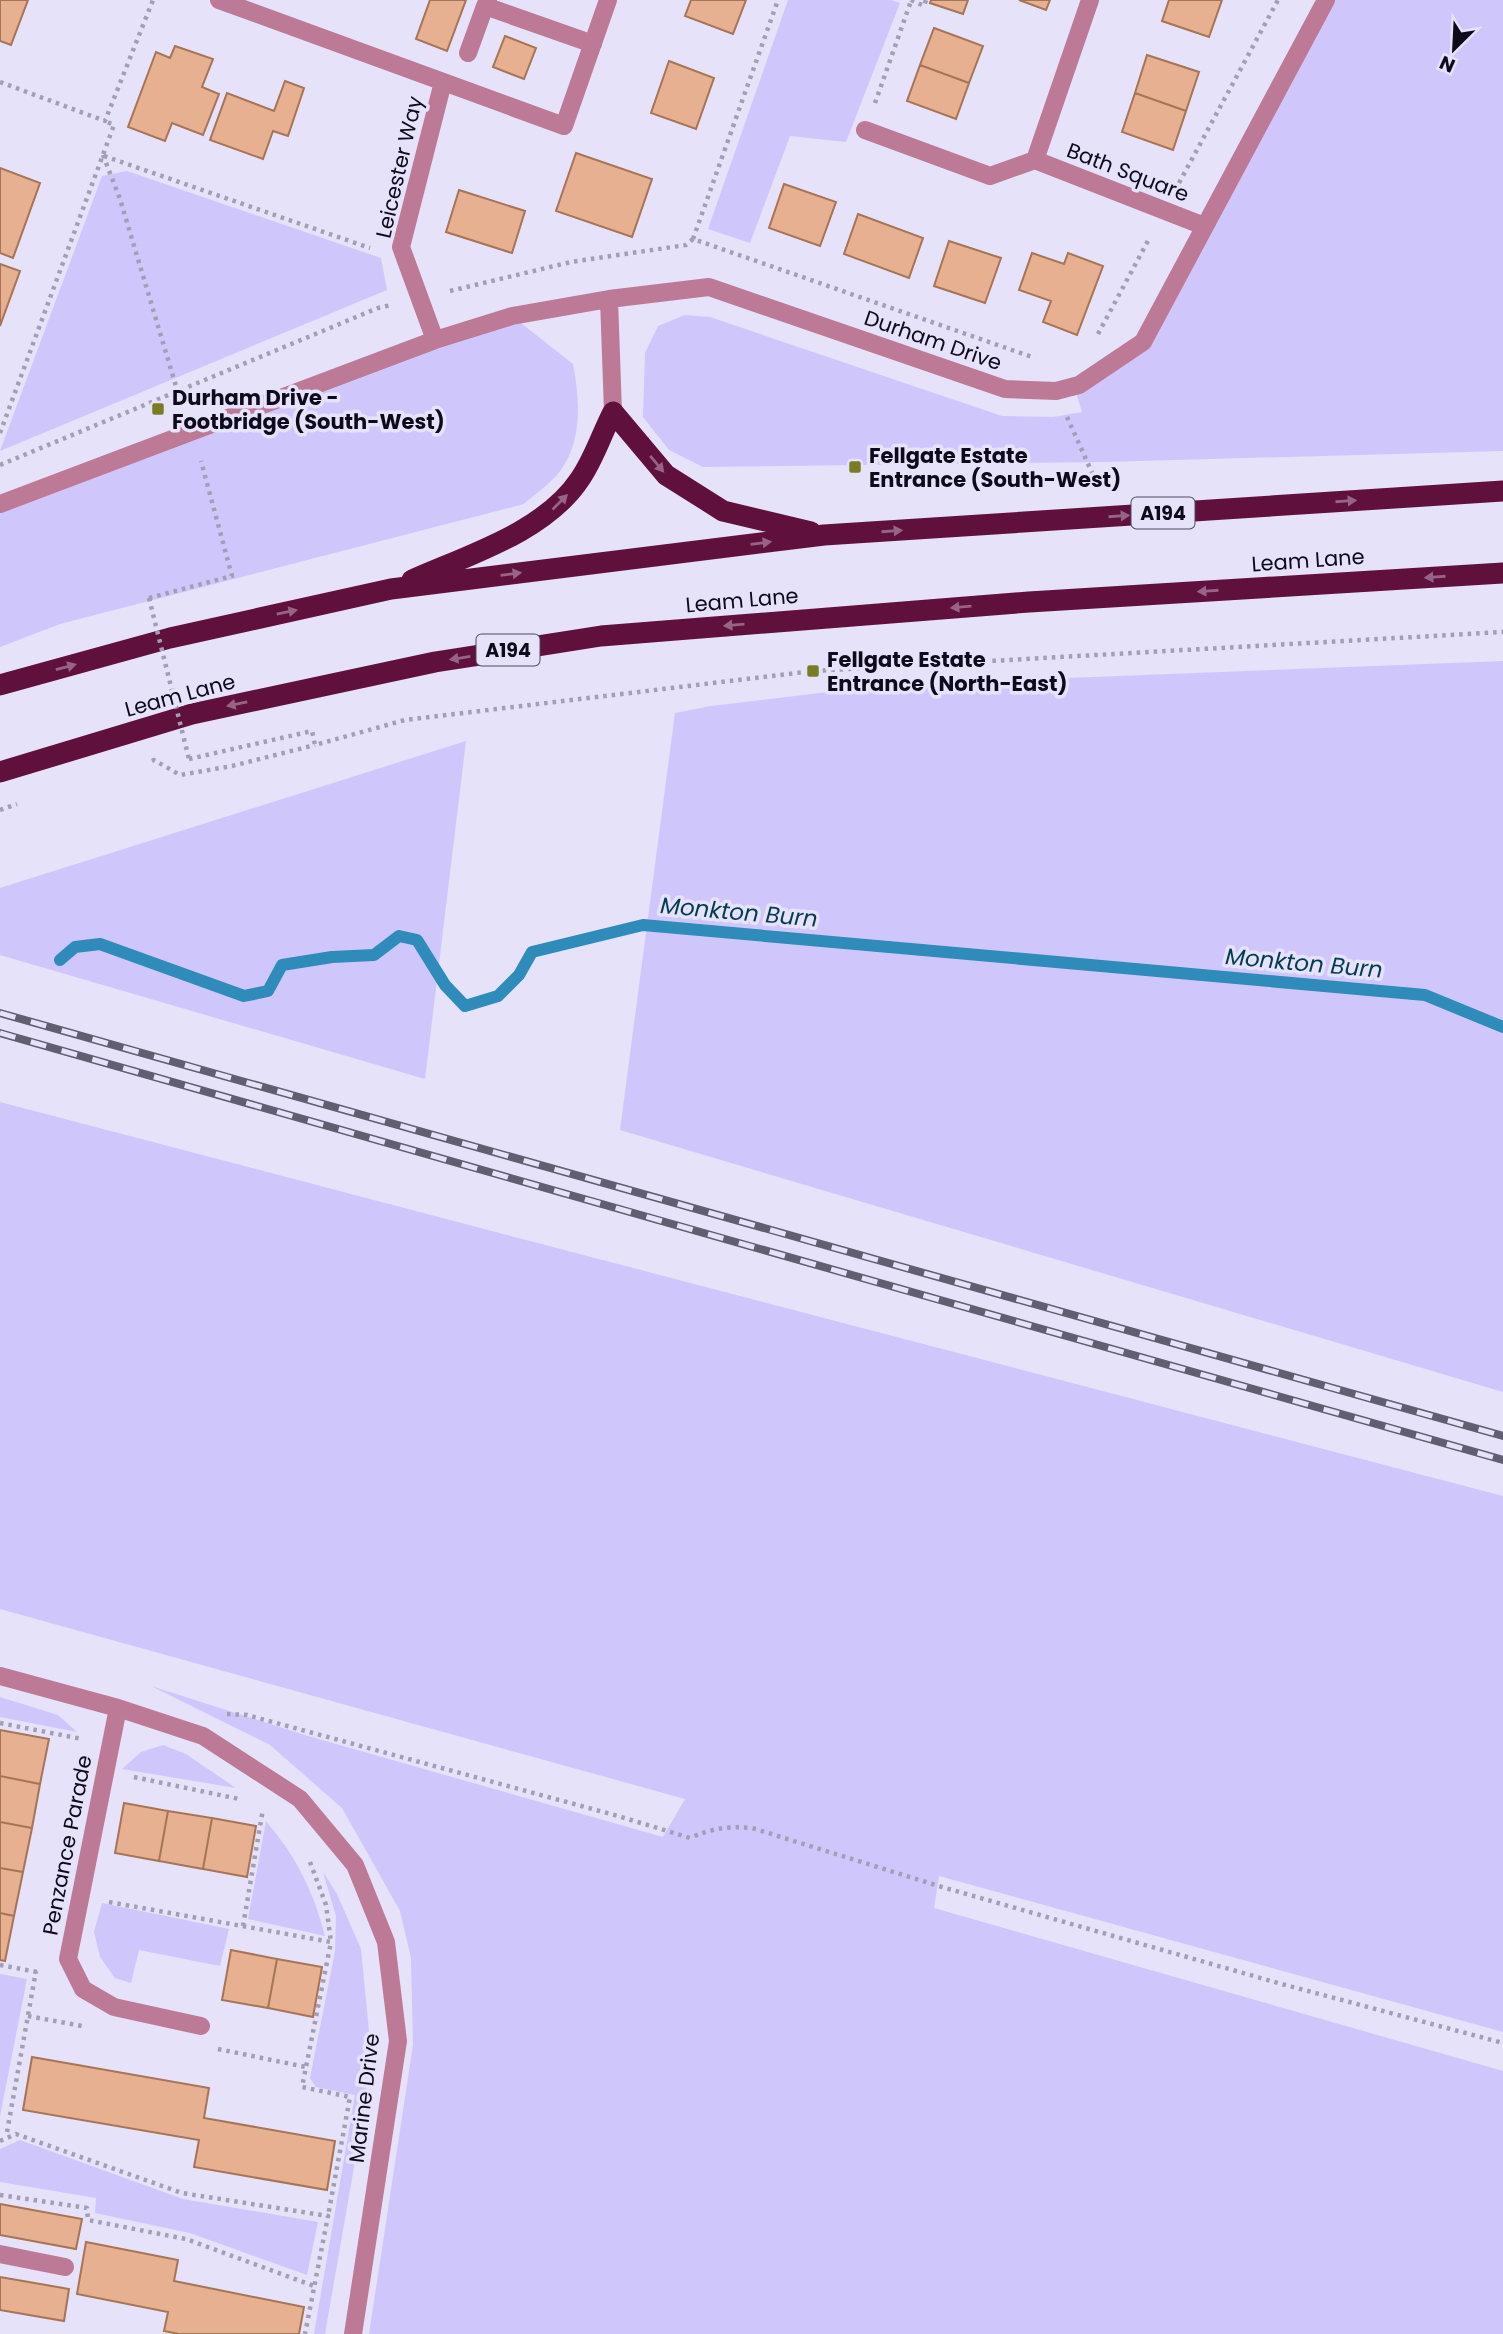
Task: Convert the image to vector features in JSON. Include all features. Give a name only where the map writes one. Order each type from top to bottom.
[{"type":"highway","name":"A194","points":[[391,589],[527,529],[558,505],[581,479],[613,412],[666,475],[723,511],[824,535]]},
{"type":"highway","name":"A194","points":[[0,685],[170,638],[391,589],[824,535],[1503,491]]},
{"type":"highway","name":"Leam Lane","points":[[0,772],[192,714],[435,662],[601,636],[1029,602],[1503,573]]},
{"type":"street","name":"Leicester Way","points":[[219,0],[564,126],[608,0]]},
{"type":"street","name":"Bath Square","points":[[1035,160],[1090,0]]},
{"type":"street","name":"Durham Drive","points":[[0,505],[435,340],[512,316],[609,299],[709,287],[1005,389],[1056,391],[1079,385],[1143,342],[1326,0]]},
{"type":"street","points":[[468,53],[486,3],[593,44]]},
{"type":"street","name":"Leicester Way","points":[[435,340],[401,247],[443,82]]},
{"type":"street","name":"Bath Square","points":[[865,130],[990,176],[1035,160],[1204,226]]},
{"type":"street","points":[[609,299],[613,412]]},
{"type":"street","name":"Marine Drive","points":[[0,1676],[118,1708],[203,1736],[300,1799],[355,1866],[386,1942],[398,2041],[353,2334]]},
{"type":"street","name":"Penzance Parade","points":[[118,1708],[68,1959],[83,1989],[114,2007],[201,2026]]},
{"type":"street","points":[[0,2253],[65,2267]]},
{"type":"path","points":[[105,121],[153,0]]},
{"type":"path","points":[[693,239],[778,0]]},
{"type":"path","points":[[865,130],[910,0],[924,6],[926,0]]},
{"type":"path","points":[[0,82],[114,125],[0,433]]},
{"type":"path","points":[[103,155],[382,253],[401,247]]},
{"type":"path","points":[[103,155],[120,199],[173,381],[200,460],[232,576],[149,598],[189,759],[312,731],[315,745]]},
{"type":"path","points":[[1056,391],[1112,517]]},
{"type":"path","points":[[143,763],[154,760],[180,775],[232,766],[405,720],[813,671],[1503,632]]},
{"type":"path","points":[[0,810],[25,801]]},
{"type":"path","points":[[221,1713],[247,1715],[690,1838],[727,1826],[752,1828],[955,1891],[1503,2043]]},
{"type":"path","points":[[0,1723],[111,1744]]},
{"type":"path","points":[[105,1772],[195,1788],[264,1805],[273,1813]]},
{"type":"path","points":[[243,1926],[269,1779]]},
{"type":"path","points":[[305,2334],[350,2096],[302,2087],[331,1942],[326,1905],[308,1858]]},
{"type":"path","points":[[80,1897],[331,1942]]},
{"type":"path","points":[[0,1965],[43,1972],[68,1959]]},
{"type":"path","points":[[7,2132],[36,1971]]},
{"type":"path","points":[[210,2048],[306,2067]]},
{"type":"path","points":[[0,2130],[182,2193],[328,2216]]},
{"type":"path","points":[[0,2141],[16,2134]]},
{"type":"path","points":[[0,2195],[87,2208],[88,2220],[186,2239],[314,2286]]},
{"type":"shaded area","points":[[788,0],[891,0],[900,3],[846,142],[790,136],[750,243],[708,229]]},
{"type":"shaded area","points":[[1326,0],[1503,0],[1503,451],[1104,462],[703,467],[669,450],[643,417],[645,353],[658,326],[685,315],[710,317],[1002,416],[1053,417],[1082,412],[1074,386],[1143,342]]},
{"type":"shaded area","points":[[127,171],[381,258],[387,290],[0,451],[102,176]]},
{"type":"shaded area","points":[[512,316],[573,364],[578,407],[575,436],[565,463],[553,479],[524,504],[60,624],[0,647],[0,504]]},
{"type":"shaded area","points":[[1503,661],[1503,1392],[620,1130],[675,713],[711,706],[886,685]]},
{"type":"shaded area","points":[[466,741],[425,1079],[0,955],[0,888]]},
{"type":"shaded area","points":[[0,1102],[1503,1496],[1503,2032],[939,1876],[934,1908],[1503,2071],[1503,2334],[369,2334],[413,2045],[411,1958],[400,1911],[342,1808],[270,1745],[151,1686],[308,1736],[663,1837],[685,1799],[0,1609]]},
{"type":"shaded area","points":[[0,1697],[58,1715],[77,1732],[0,1717]]},
{"type":"shaded area","points":[[163,1745],[186,1754],[236,1788],[122,1769],[141,1752]]},
{"type":"shaded area","points":[[266,1821],[303,1875],[325,1936],[248,1919]]},
{"type":"shaded area","points":[[323,1872],[337,1894],[361,1949],[369,2031],[366,2098],[325,2334],[314,2334],[355,2095],[316,2087],[310,2078],[335,1951],[336,1916]]},
{"type":"shaded area","points":[[102,1903],[229,1929],[220,1966],[139,1950],[131,1983],[115,1978],[100,1957],[94,1932]]},
{"type":"shaded area","points":[[0,1974],[27,1979],[0,2116]]},
{"type":"shaded area","points":[[20,2140],[183,2199],[318,2222],[307,2275],[190,2233],[95,2213],[96,2198],[0,2182],[0,2149]]},
{"type":"building","points":[[0,0],[28,0],[11,45],[0,41]]},
{"type":"building","points":[[430,0],[466,0],[447,51],[416,39]]},
{"type":"building","points":[[691,0],[746,0],[733,34],[685,16]]},
{"type":"building","points":[[931,0],[968,0],[963,14],[930,3]]},
{"type":"building","points":[[1019,0],[1050,0],[1046,10]]},
{"type":"building","points":[[1169,0],[1222,0],[1209,37],[1162,21]]},
{"type":"building","points":[[934,28],[983,46],[969,83],[920,65]]},
{"type":"building","points":[[505,36],[536,48],[524,79],[493,67]]},
{"type":"building","points":[[175,46],[213,59],[202,87],[219,94],[203,135],[172,123],[165,141],[128,127],[156,52],[170,58]]},
{"type":"building","points":[[1147,55],[1199,72],[1186,111],[1135,93]]},
{"type":"building","points":[[669,61],[714,78],[696,129],[651,113]]},
{"type":"building","points":[[920,65],[969,83],[956,119],[907,101]]},
{"type":"building","points":[[285,81],[304,88],[288,136],[273,131],[263,159],[210,140],[227,93],[274,111]]},
{"type":"building","points":[[1135,93],[1186,111],[1173,150],[1122,132]]},
{"type":"building","points":[[576,153],[652,179],[632,237],[556,211]]},
{"type":"building","points":[[0,168],[40,183],[13,258],[0,253]]},
{"type":"building","points":[[784,184],[836,202],[820,246],[769,228]]},
{"type":"building","points":[[459,190],[525,211],[512,253],[446,232]]},
{"type":"building","points":[[858,214],[923,238],[909,278],[844,254]]},
{"type":"building","points":[[949,241],[1001,258],[985,303],[934,286]]},
{"type":"building","points":[[1032,253],[1064,264],[1068,253],[1103,266],[1077,335],[1043,322],[1051,301],[1019,290]]},
{"type":"building","points":[[0,264],[20,271],[0,326]]},
{"type":"building","points":[[0,1730],[49,1739],[40,1784],[0,1776]]},
{"type":"building","points":[[0,1776],[40,1784],[32,1828],[0,1822]]},
{"type":"building","points":[[124,1803],[168,1811],[159,1861],[115,1853]]},
{"type":"building","points":[[168,1811],[212,1818],[203,1869],[159,1861]]},
{"type":"building","points":[[212,1818],[256,1826],[247,1877],[203,1869]]},
{"type":"building","points":[[0,1822],[32,1828],[23,1872],[0,1868]]},
{"type":"building","points":[[0,1868],[23,1872],[14,1916],[0,1913]]},
{"type":"building","points":[[0,1913],[14,1916],[5,1961],[0,1960]]},
{"type":"building","points":[[231,1950],[277,1959],[268,2008],[222,2000]]},
{"type":"building","points":[[277,1959],[322,1967],[313,2017],[268,2008]]},
{"type":"building","points":[[32,2057],[209,2088],[204,2118],[335,2141],[327,2190],[194,2167],[199,2140],[23,2110]]},
{"type":"building","points":[[0,2204],[82,2219],[76,2249],[0,2235]]},
{"type":"building","points":[[86,2242],[178,2260],[174,2281],[304,2307],[299,2334],[179,2334],[164,2331],[168,2312],[77,2294]]},
{"type":"building","points":[[0,2277],[69,2289],[64,2321],[0,2310]]},
{"type":"waterway","name":"Monkton Burn","points":[[60,960],[75,947],[100,944],[244,996],[268,991],[282,965],[332,957],[374,955],[399,936],[417,940],[445,985],[465,1006],[498,996],[519,975],[532,952],[643,925],[1425,995],[1503,1027]]},
{"type":"railway","points":[[0,1013],[1503,1436]]},
{"type":"railway","points":[[0,1033],[1503,1460]]},
{"type":"place","name":"Durham Drive - Footbridge (South-West)","points":[[158,409]]},
{"type":"place","name":"Fellgate Estate Entrance (South-West)","points":[[855,467]]},
{"type":"place","name":"Fellgate Estate Entrance (North-East)","points":[[813,671]]}]
